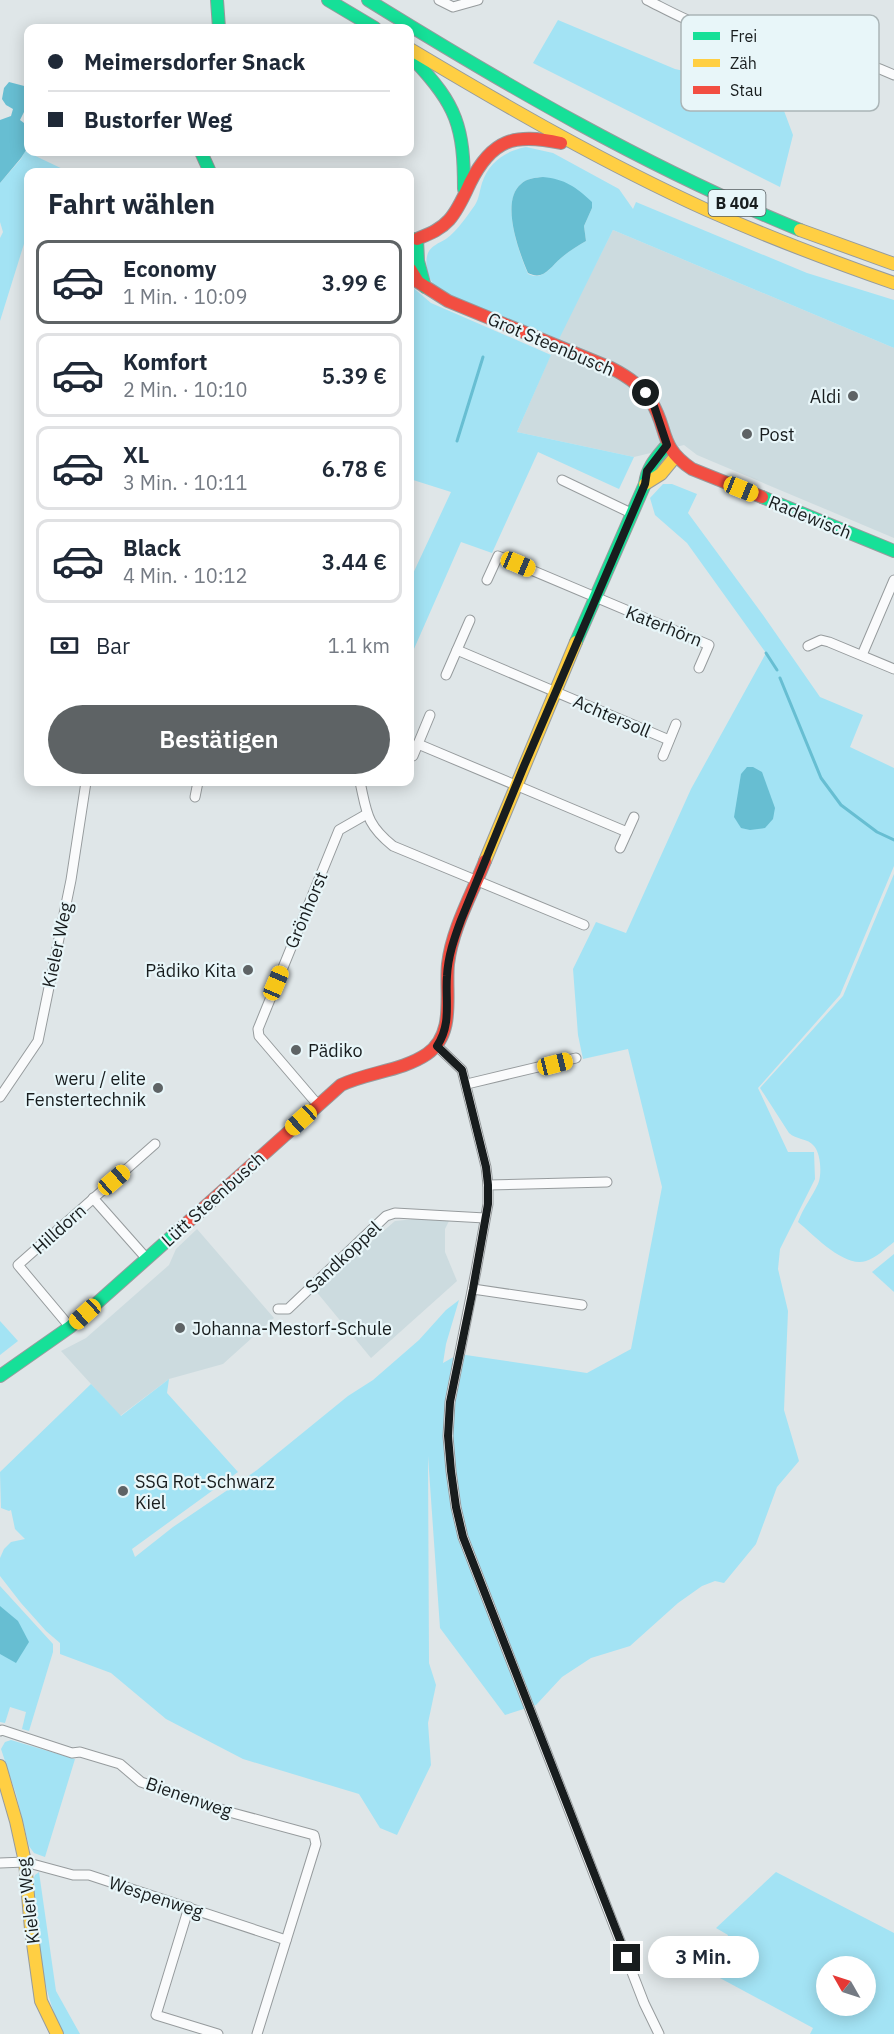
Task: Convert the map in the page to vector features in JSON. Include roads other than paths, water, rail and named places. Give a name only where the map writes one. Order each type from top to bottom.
[{"type":"main road","points":[[217,0],[219,24]]},
{"type":"main road","points":[[328,0],[368,24]]},
{"type":"main road","name":"B 404","points":[[368,0],[406,24]]},
{"type":"main road","name":"B 404","points":[[414,29],[537,103],[658,167],[789,225],[894,264]]},
{"type":"main road","name":"B 404","points":[[414,51],[577,146],[662,190],[747,229],[894,283]]},
{"type":"main road","points":[[414,59],[441,87],[453,106],[462,142],[464,192]]},
{"type":"main road","points":[[414,239],[426,237],[446,224],[455,214],[464,192],[484,159],[496,148],[511,140],[538,139],[577,146]]},
{"type":"main road","points":[[414,243],[425,287]]},
{"type":"main road","name":"Grot Steenbusch","points":[[414,278],[448,301],[623,374],[641,388],[654,406],[667,445]]},
{"type":"main road","points":[[437,1046],[444,1035],[447,1017],[446,978],[451,945],[555,691],[645,484],[647,471],[667,445]]},
{"type":"main road","name":"Radewisch","points":[[667,445],[675,457],[701,475],[894,551]]},
{"type":"main road","points":[[645,484],[661,474],[675,457]]},
{"type":"main road","name":"Lütt Steenbusch","points":[[0,1376],[70,1327],[341,1085],[355,1077],[416,1060],[429,1054],[437,1046]]},
{"type":"main road","name":"Kieler Weg","points":[[0,1766],[25,1862],[41,2001],[57,2034]]},
{"type":"street","points":[[439,0],[453,7],[478,0]]},
{"type":"street","points":[[648,0],[681,16]]},
{"type":"street","points":[[879,68],[894,75]]},
{"type":"street","points":[[562,480],[631,513]]},
{"type":"street","points":[[487,580],[498,556],[595,598]]},
{"type":"street","points":[[862,655],[894,580]]},
{"type":"street","name":"Katerhörn","points":[[595,598],[709,645],[699,668]]},
{"type":"street","points":[[446,675],[470,620]]},
{"type":"street","points":[[808,646],[821,640],[894,669]]},
{"type":"street","name":"Achtersoll","points":[[457,650],[669,740]]},
{"type":"street","points":[[414,754],[430,715]]},
{"type":"street","points":[[663,756],[676,724]]},
{"type":"street","points":[[418,744],[627,832]]},
{"type":"street","name":"Kieler Weg","points":[[0,1097],[38,1041],[71,880],[85,786]]},
{"type":"street","points":[[195,797],[197,786]]},
{"type":"street","points":[[361,786],[367,814],[378,834],[393,846],[584,925]]},
{"type":"street","name":"Grönhorst","points":[[318,1105],[260,1036],[258,1029],[339,830],[367,814]]},
{"type":"street","points":[[620,848],[634,817]]},
{"type":"street","points":[[437,1046],[462,1070],[488,1185],[488,1204],[450,1402],[448,1436],[452,1483],[461,1527],[659,2034]]},
{"type":"street","points":[[467,1084],[576,1058]]},
{"type":"street","name":"Hilldorn","points":[[70,1327],[18,1265],[155,1144]]},
{"type":"street","points":[[488,1185],[607,1182]]},
{"type":"street","points":[[93,1198],[147,1259]]},
{"type":"street","name":"Sandkoppel","points":[[278,1309],[288,1309],[387,1216],[395,1213],[485,1218]]},
{"type":"street","points":[[473,1289],[582,1305]]},
{"type":"street","name":"Bienenweg","points":[[0,1731],[72,1753],[80,1752],[120,1764],[141,1782],[229,1812],[314,1835],[316,1844],[286,1940]]},
{"type":"street","name":"Wespenweg","points":[[0,1863],[25,1862],[73,1875],[89,1875],[286,1940]]},
{"type":"street","points":[[189,1907],[156,2015],[218,2034]]},
{"type":"street","points":[[257,2034],[286,1940]]},
{"type":"waterway","points":[[457,441],[483,357]]},
{"type":"waterway","points":[[766,653],[777,670]]},
{"type":"waterway","points":[[780,678],[821,778],[841,805],[877,832],[894,840]]},
{"type":"place","name":"Aldi","points":[[853,396]]},
{"type":"place","name":"Post","points":[[747,434]]},
{"type":"place","name":"Pädiko Kita","points":[[248,970]]},
{"type":"place","name":"Pädiko","points":[[296,1050]]},
{"type":"place","name":"weru / elite Fenstertechnik","points":[[158,1088]]},
{"type":"place","name":"Johanna-Mestorf-Schule","points":[[180,1328]]},
{"type":"place","name":"SSG Rot-Schwarz Kiel","points":[[123,1491]]}]
